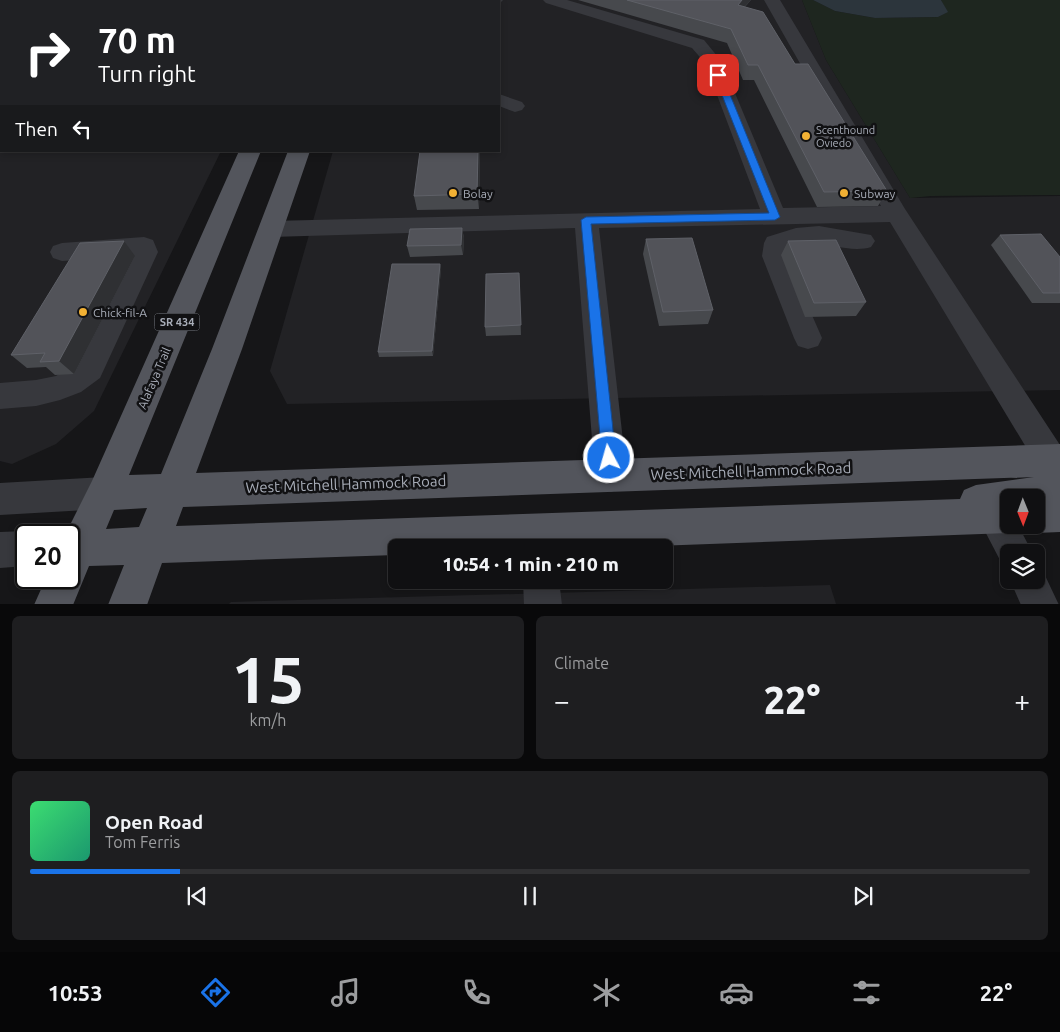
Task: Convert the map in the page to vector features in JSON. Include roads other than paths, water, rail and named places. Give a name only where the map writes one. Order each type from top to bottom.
[{"type":"main road","name":"Alafaya Trail","points":[[80,541],[104,493],[250,152]]},
{"type":"main road","points":[[127,604],[172,491],[299,152]]},
{"type":"main road","name":"West Mitchell Hammock Road","points":[[104,493],[318,484],[611,476],[1058,472]]},
{"type":"main road","points":[[954,517],[978,501],[1054,492],[1058,472]]},
{"type":"main road","points":[[1045,514],[1060,514]]},
{"type":"main road","points":[[558,539],[1000,516]]},
{"type":"main road","points":[[80,559],[150,545],[388,542]]},
{"type":"main road","name":"SR 434","points":[[53,604],[59,589]]},
{"type":"street","points":[[551,0],[698,44],[713,62],[775,217]]},
{"type":"street","points":[[772,0],[897,214],[1058,472]]},
{"type":"street","points":[[271,229],[372,225],[897,214]]},
{"type":"street","points":[[586,220],[611,476]]},
{"type":"street","points":[[808,338],[774,256],[776,243],[789,236],[832,236],[863,241]]},
{"type":"street","points":[[1,393],[20,395],[63,386],[80,379],[90,369],[146,252],[144,246],[62,252]]},
{"type":"street","points":[[0,499],[104,493]]},
{"type":"street","points":[[0,550],[15,549]]},
{"type":"street","points":[[542,589],[543,604]]},
{"type":"street","points":[[1033,589],[1041,604]]},
{"type":"place","name":"Scenthound Oviedo","points":[[806,136]]},
{"type":"place","name":"Bolay","points":[[453,193]]},
{"type":"place","name":"Subway","points":[[844,193]]},
{"type":"place","name":"Chick-fil-A","points":[[83,312]]}]
